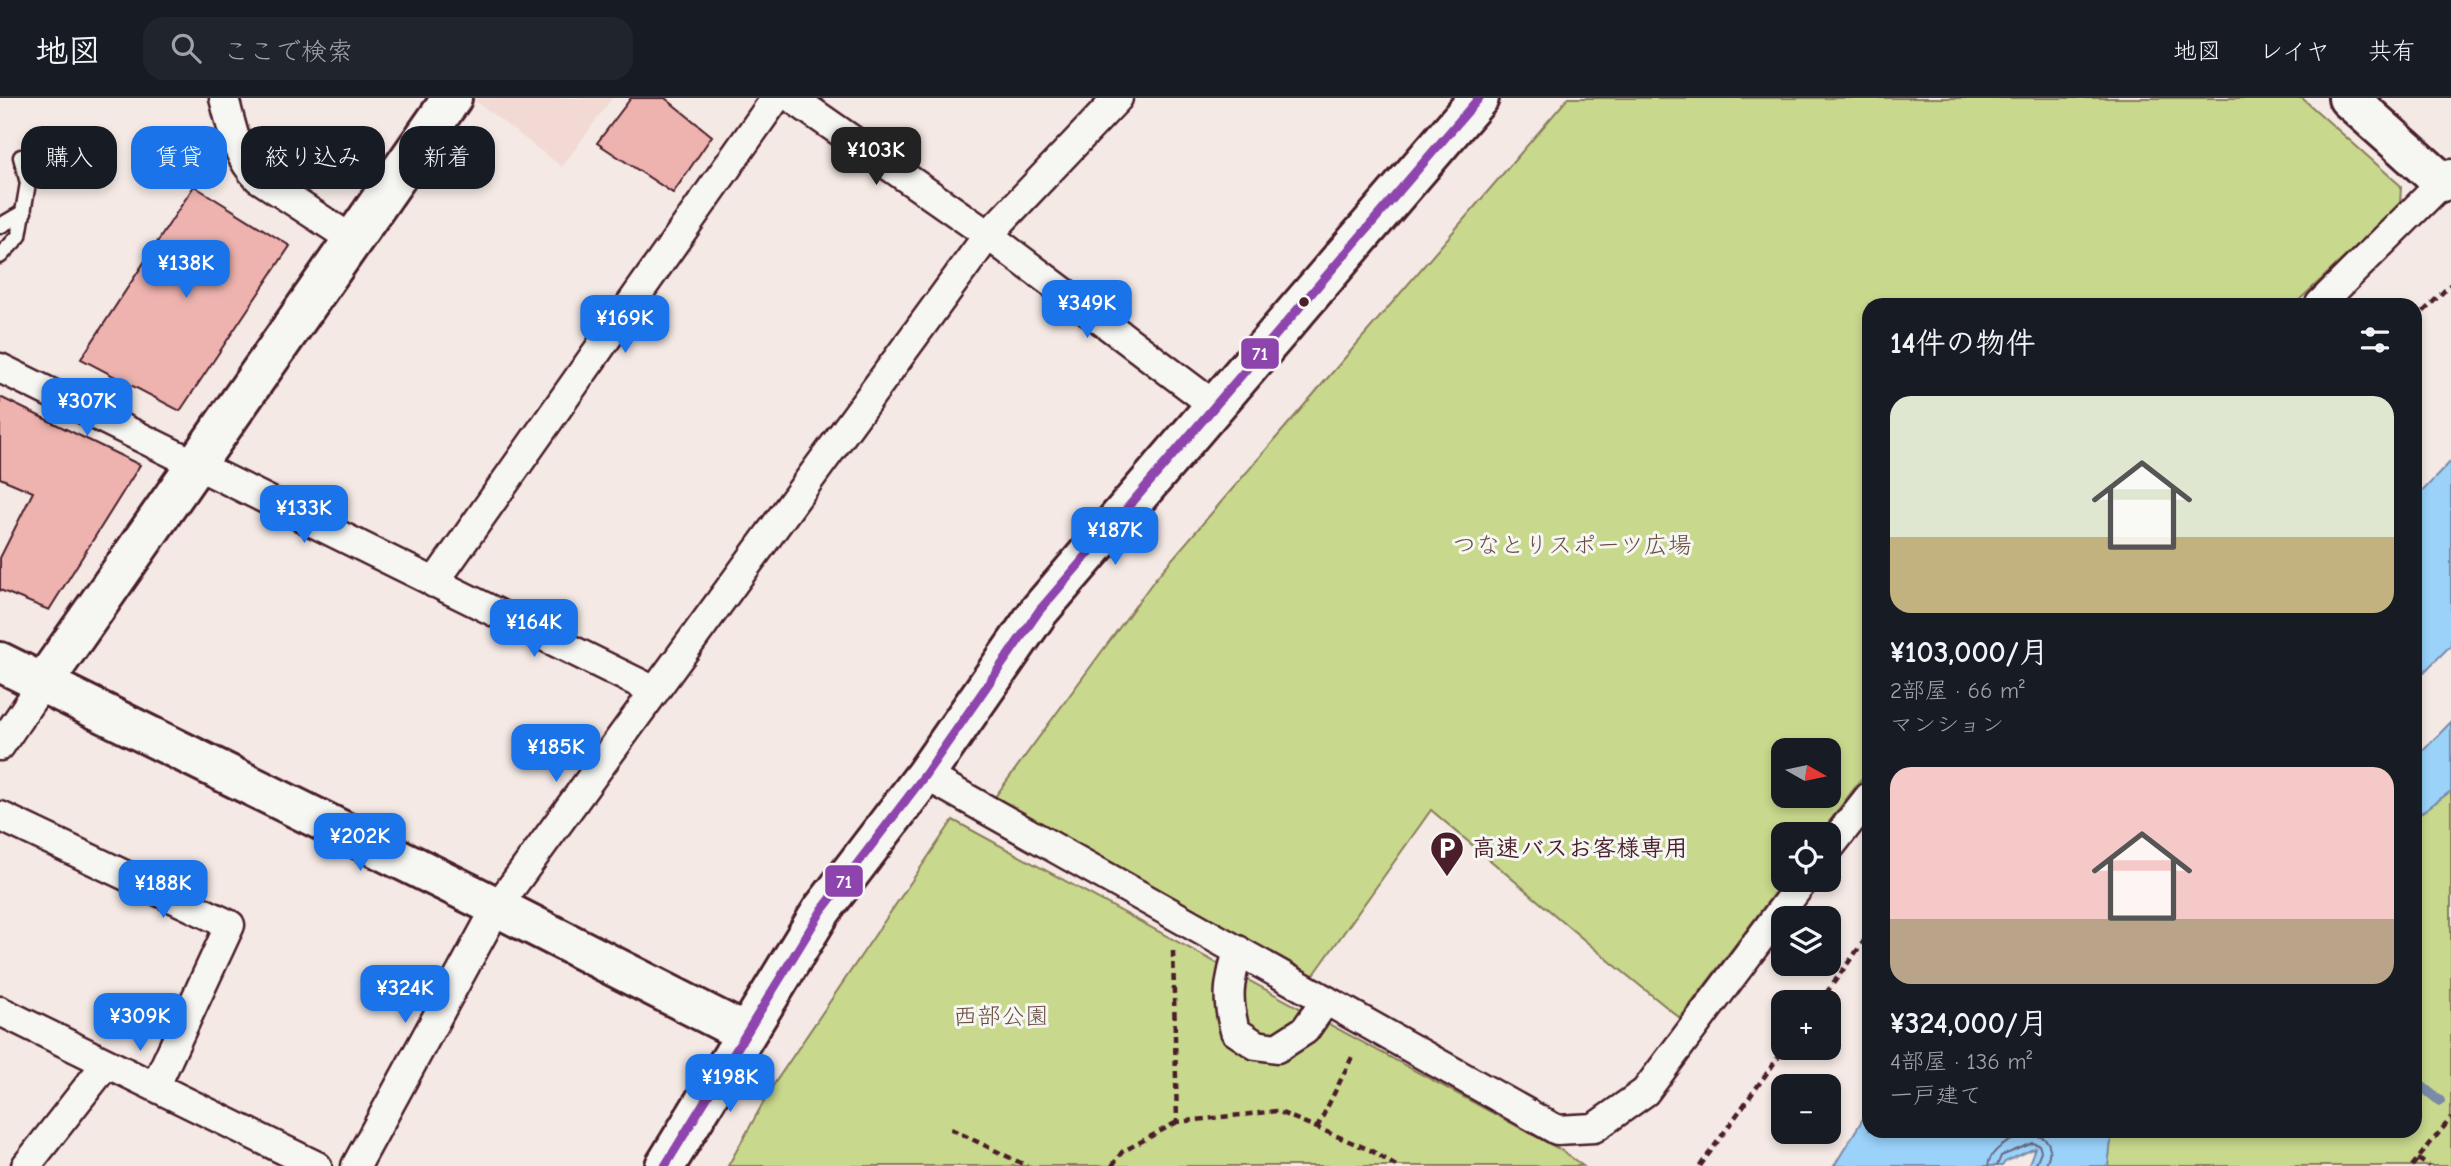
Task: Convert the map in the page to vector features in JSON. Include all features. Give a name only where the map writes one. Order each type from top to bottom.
[{"type":"street","points":[[224,98],[239,152],[248,168],[258,178],[353,240]]},
{"type":"street","points":[[0,746],[452,98]]},
{"type":"street","points":[[434,583],[776,98]]},
{"type":"street","points":[[792,98],[988,235],[1215,406]]},
{"type":"street","points":[[356,1166],[496,907],[988,235],[1118,98]]},
{"type":"street","points":[[665,1166],[822,911],[925,775],[1039,611],[1479,98]]},
{"type":"street","points":[[2326,298],[2446,178],[2348,98]]},
{"type":"street","points":[[0,368],[655,691]]},
{"type":"street","points":[[0,662],[745,1033]]},
{"type":"street","points":[[925,775],[1557,1129],[1594,1128],[1645,1092],[1795,892]]},
{"type":"street","points":[[1841,833],[1862,806]]},
{"type":"street","points":[[0,816],[230,925],[155,1087]]},
{"type":"street","points":[[1238,950],[1229,984],[1228,1006],[1235,1031],[1256,1045],[1277,1048],[1305,1030],[1326,1000]]},
{"type":"street","points":[[0,1011],[317,1166]]},
{"type":"street","points":[[26,1166],[106,1064]]},
{"type":"lane","points":[[0,256],[19,236],[27,189]]},
{"type":"lane","points":[[0,226],[24,212]]},
{"type":"path","points":[[2422,313],[2451,284]]},
{"type":"path","points":[[1172,939],[1177,1122]]},
{"type":"path","points":[[1828,990],[1862,943]]},
{"type":"path","points":[[1317,1128],[1360,1041]]},
{"type":"path","points":[[1700,1166],[1776,1060]]},
{"type":"path","points":[[1112,1166],[1122,1152],[1177,1122],[1277,1111],[1370,1150],[1396,1166]]},
{"type":"path","points":[[2412,1166],[2451,1118]]},
{"type":"path","points":[[951,1129],[1027,1166]]},
{"type":"path","points":[[2418,1159],[2429,1166]]},
{"type":"shaded area","points":[[472,98],[612,98],[562,167]]},
{"type":"green space","name":"つなとりスポーツ広場","points":[[1568,98],[2302,98],[2401,186],[2400,205],[2301,298],[1862,298],[1862,778],[1841,806],[1841,738],[1771,738],[1771,808],[1839,808],[1829,822],[1771,822],[1771,892],[1775,892],[1680,1018],[1431,810],[1313,976],[995,797],[1155,579]]},
{"type":"green space","points":[[2451,791],[2451,1166],[2108,1166],[2111,1138],[2422,1138],[2422,812]]},
{"type":"green space","name":"西部公園","points":[[953,820],[1561,1150],[1583,1166],[728,1166],[772,1087]]},
{"type":"water","points":[[2451,461],[2451,645],[2422,674],[2422,492]]},
{"type":"water","points":[[2451,722],[2451,791],[2422,812],[2422,752]]},
{"type":"water","points":[[1862,1120],[1862,1138],[2111,1138],[2108,1166],[2028,1166],[2035,1148],[2002,1166],[1834,1166]]},
{"type":"building","points":[[631,98],[665,98],[712,136],[673,193],[597,143]]},
{"type":"building","points":[[192,189],[199,189],[290,246],[180,411],[81,359]]},
{"type":"building","points":[[0,397],[140,465],[49,610],[0,590],[0,558],[33,492],[0,478]]},
{"type":"waterway","points":[[2422,1087],[2440,1101]]},
{"type":"transit line","name":"71","points":[[665,1166],[822,910],[925,775],[1039,611],[1479,98]]},
{"type":"place","name":"高速バスお客様専用","points":[[1447,878]]}]
